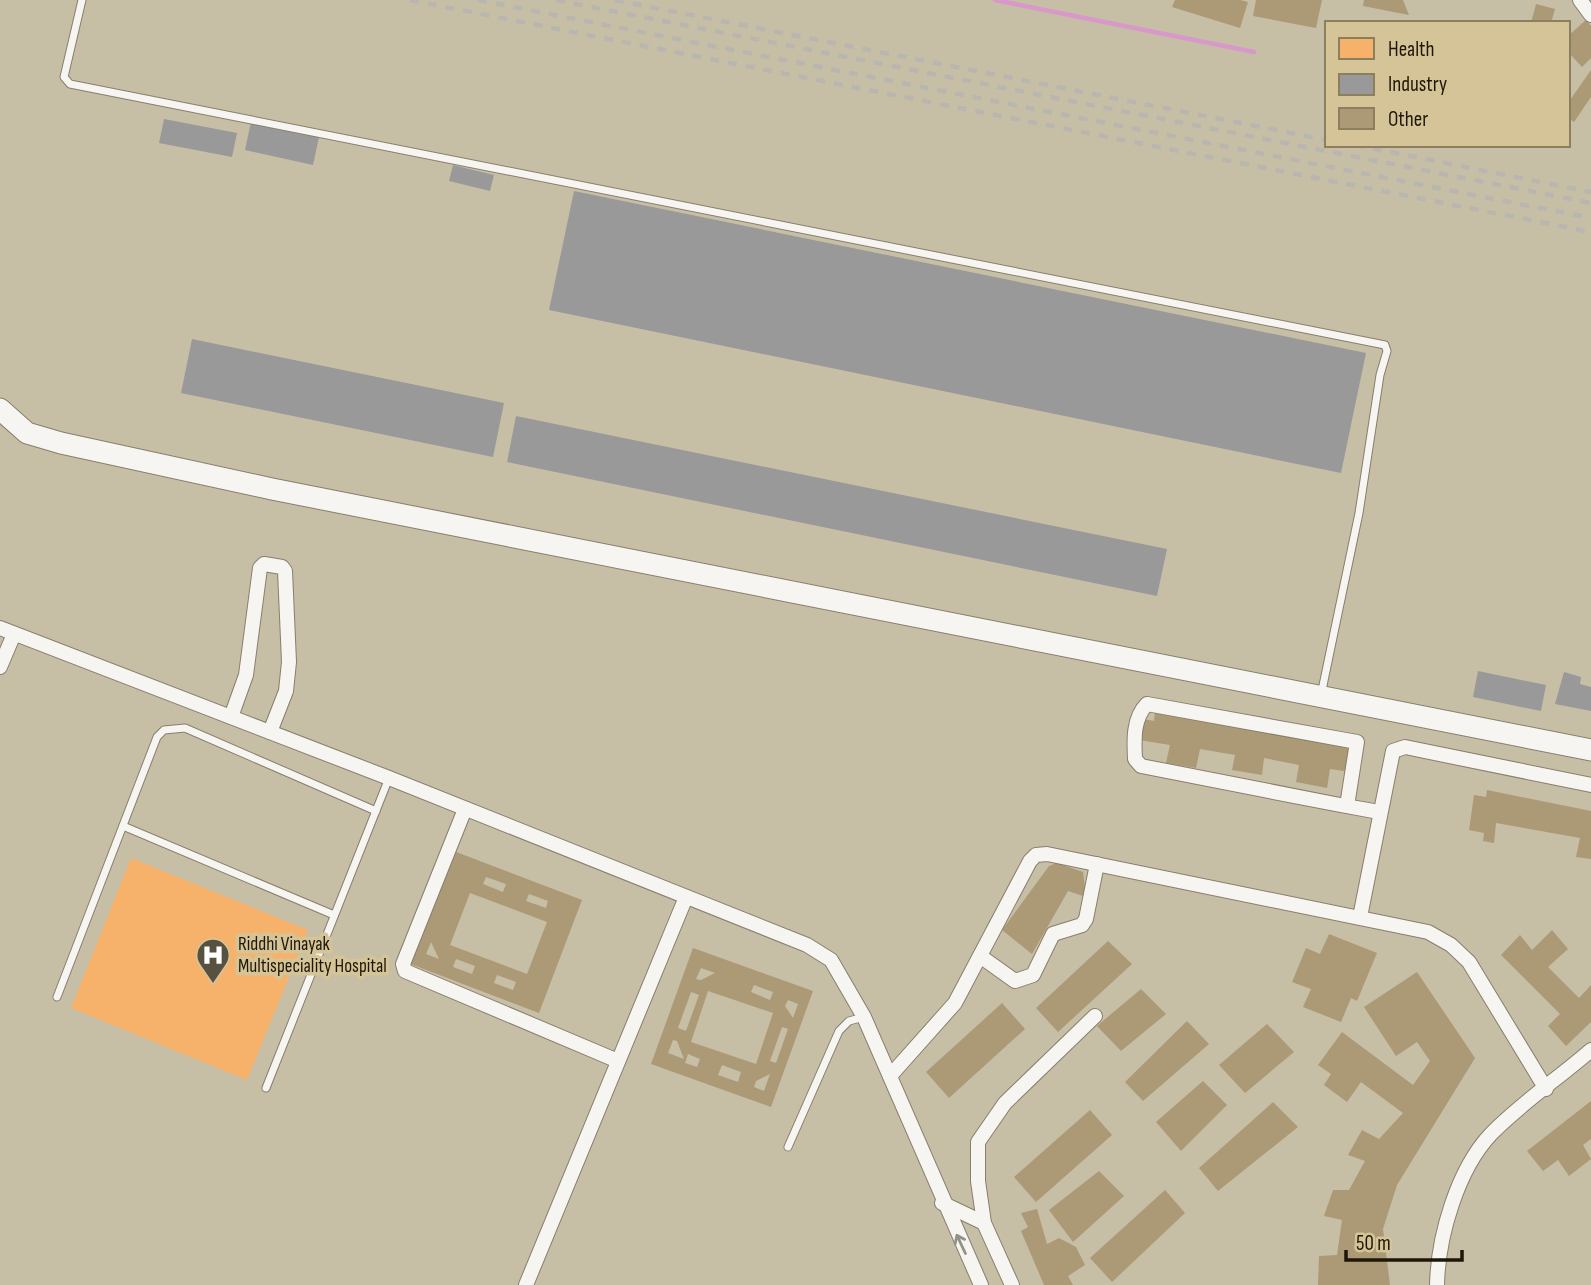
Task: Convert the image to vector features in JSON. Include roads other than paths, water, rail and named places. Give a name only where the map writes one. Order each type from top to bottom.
[{"type":"street","points":[[1580,0],[1591,15]]},
{"type":"street","points":[[0,409],[27,433],[61,443],[258,486],[1591,750]]},
{"type":"street","points":[[231,717],[246,675],[260,568],[264,564],[282,567],[285,570],[289,662],[286,691],[270,732]]},
{"type":"street","points":[[0,667],[7,631],[389,778],[807,945],[831,960],[864,1017],[942,1203],[981,1285]]},
{"type":"street","points":[[1347,806],[1357,742],[1147,704],[1141,710],[1134,733],[1135,759],[1141,766],[1347,806],[1379,812]]},
{"type":"street","points":[[1360,917],[1393,751],[1405,747],[1591,785]]},
{"type":"street","points":[[465,809],[403,964],[405,971],[618,1061]]},
{"type":"street","points":[[890,1076],[954,1003],[1030,861],[1036,855],[1046,854],[1428,932],[1451,945],[1469,962],[1546,1089]]},
{"type":"street","points":[[980,956],[1015,981],[1025,980],[1033,975],[1053,934],[1082,925],[1086,919],[1097,864]]},
{"type":"street","points":[[526,1285],[686,897]]},
{"type":"street","points":[[1012,1285],[984,1223],[978,1142],[1005,1103],[1095,1016]]},
{"type":"street","points":[[1437,1285],[1437,1264],[1445,1234],[1469,1166],[1490,1135],[1591,1050]]},
{"type":"street","points":[[942,1203],[984,1223]]},
{"type":"lane","points":[[82,0],[64,76],[70,84],[1385,345],[1387,351],[1380,375],[1359,513],[1321,696]]},
{"type":"lane","points":[[57,997],[157,737],[164,730],[176,727],[376,811]]},
{"type":"lane","points":[[266,1088],[389,778]]},
{"type":"lane","points":[[123,826],[334,915]]},
{"type":"lane","points":[[788,1147],[839,1031],[849,1021],[864,1017]]},
{"type":"waterway","points":[[995,0],[1254,52]]},
{"type":"railway","points":[[410,0],[1591,232]]},
{"type":"railway","points":[[478,0],[1591,218]]},
{"type":"railway","points":[[556,0],[1591,203]]},
{"type":"railway","points":[[615,0],[1325,140]]},
{"type":"railway","points":[[1365,147],[1591,192]]},
{"type":"place","name":"Riddhi Vinayak Multispeciality Hospital","points":[[213,985]]}]
